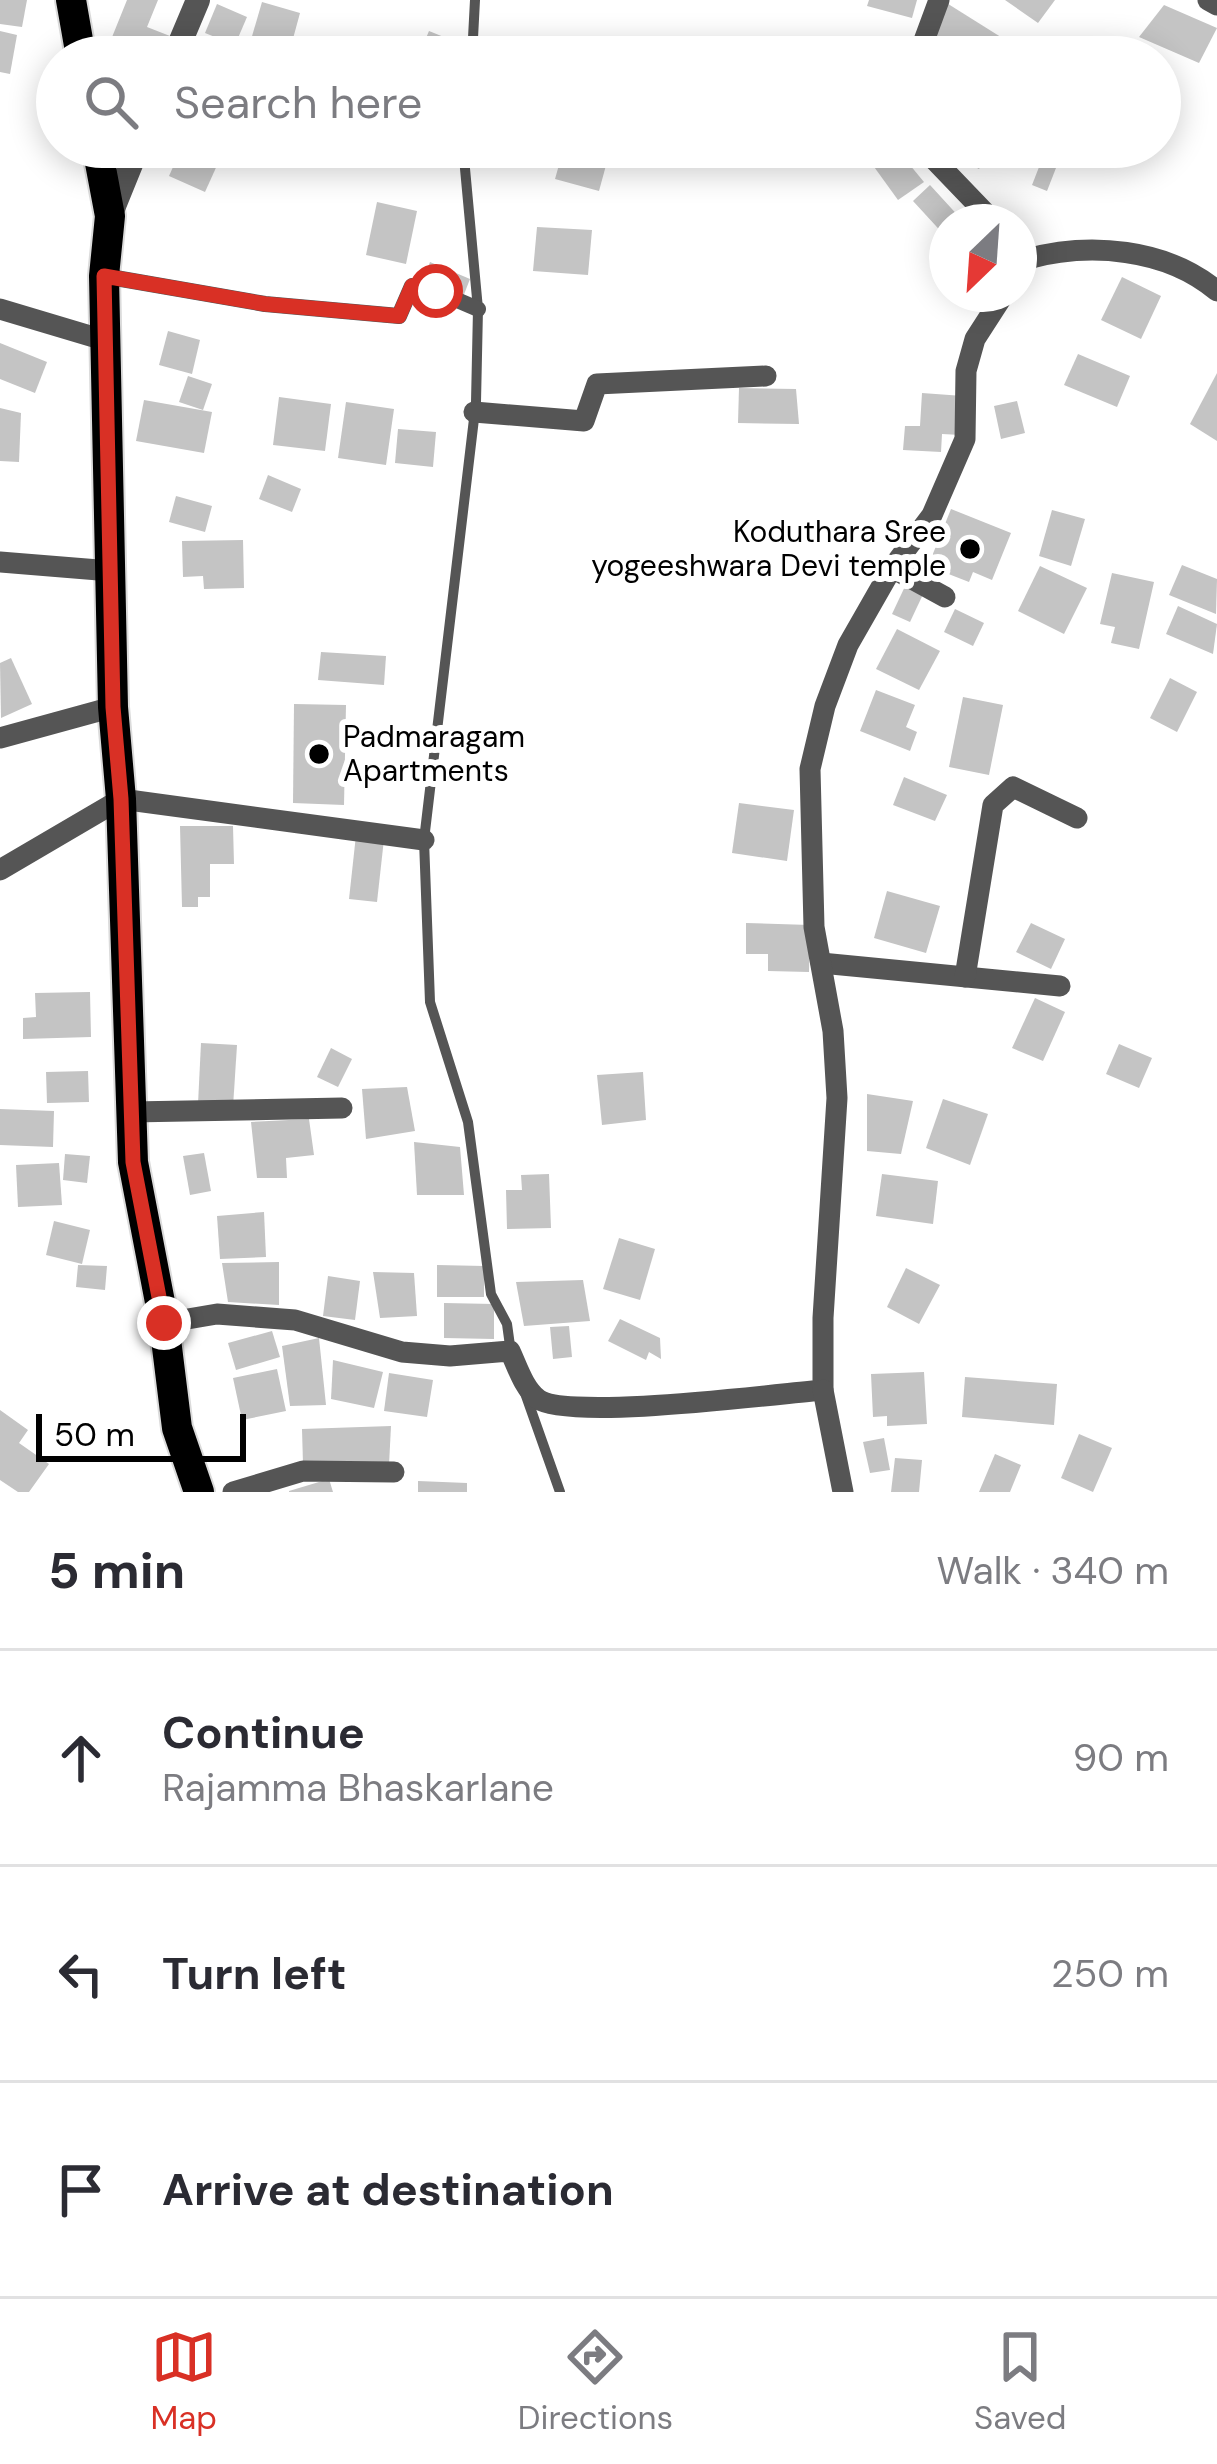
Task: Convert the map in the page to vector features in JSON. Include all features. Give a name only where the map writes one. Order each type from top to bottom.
[{"type":"main road","points":[[71,0],[77,36]]},
{"type":"main road","points":[[101,168],[110,216],[104,276],[113,707],[121,799],[133,1162],[164,1323],[178,1428],[199,1492]]},
{"type":"street","points":[[183,36],[198,0]]},
{"type":"street","points":[[926,36],[939,0]]},
{"type":"street","points":[[1208,0],[1217,5]]},
{"type":"street","points":[[110,216],[129,168]]},
{"type":"street","points":[[942,168],[977,204]]},
{"type":"street","points":[[1037,257],[1092,248],[1149,258],[1215,284]]},
{"type":"street","points":[[104,276],[265,304],[399,316],[412,286],[478,309]]},
{"type":"street","points":[[0,309],[107,341]]},
{"type":"street","points":[[843,1492],[823,1390],[837,1098],[833,1031],[820,963],[810,863],[810,769],[825,706],[848,645],[892,568],[932,515],[965,439],[967,371],[975,339],[992,312]]},
{"type":"street","points":[[474,412],[584,421],[597,384],[766,376]]},
{"type":"street","points":[[0,562],[111,571]]},
{"type":"street","points":[[892,568],[945,597]]},
{"type":"street","points":[[0,737],[113,707]]},
{"type":"street","points":[[965,977],[993,805],[1013,787],[1077,818]]},
{"type":"street","points":[[0,870],[121,799],[424,840]]},
{"type":"street","points":[[820,963],[1060,986]]},
{"type":"street","points":[[131,1112],[342,1108]]},
{"type":"street","points":[[164,1323],[217,1314],[295,1321],[402,1352],[450,1356],[510,1351],[534,1395],[556,1406],[636,1406],[823,1390]]},
{"type":"street","points":[[233,1492],[303,1471],[394,1472]]},
{"type":"lane","points":[[473,36],[475,0]]},
{"type":"lane","points":[[465,168],[478,309],[474,412],[424,840],[430,1002],[468,1122],[490,1294],[507,1324],[510,1351],[560,1492]]},
{"type":"building","points":[[0,0],[27,0],[22,27],[0,24]]},
{"type":"building","points":[[127,0],[158,0],[147,27],[170,36],[112,36]]},
{"type":"building","points":[[869,0],[917,0],[912,18],[867,6]]},
{"type":"building","points":[[1005,0],[1055,0],[1038,23]]},
{"type":"building","points":[[262,2],[300,13],[294,36],[252,36]]},
{"type":"building","points":[[945,2],[999,36],[929,36]]},
{"type":"building","points":[[217,4],[247,17],[239,36],[205,33]]},
{"type":"building","points":[[1164,5],[1217,28],[1199,63],[1181,55],[1181,36],[1140,36]]},
{"type":"building","points":[[0,31],[17,35],[10,74],[0,72]]},
{"type":"building","points":[[173,168],[216,168],[205,192],[169,176]]},
{"type":"building","points":[[558,168],[605,168],[599,191],[555,179]]},
{"type":"building","points":[[875,168],[912,168],[924,182],[898,200]]},
{"type":"building","points":[[1039,168],[1056,168],[1047,191],[1032,185]]},
{"type":"building","points":[[930,185],[947,204],[929,204],[929,218],[913,201]]},
{"type":"building","points":[[377,202],[417,211],[406,264],[366,255]]},
{"type":"building","points":[[537,227],[592,230],[588,275],[533,271]]},
{"type":"building","points":[[430,262],[470,279],[463,297],[423,280]]},
{"type":"building","points":[[1122,277],[1161,296],[1141,339],[1101,320]]},
{"type":"building","points":[[168,331],[200,340],[192,374],[159,365]]},
{"type":"building","points":[[0,343],[47,362],[35,393],[0,379]]},
{"type":"building","points":[[1078,354],[1130,376],[1117,407],[1064,385]]},
{"type":"building","points":[[1217,373],[1217,441],[1190,424]]},
{"type":"building","points":[[188,376],[212,384],[203,410],[179,402]]},
{"type":"building","points":[[739,388],[796,389],[799,424],[738,423]]},
{"type":"building","points":[[922,393],[963,396],[961,435],[942,434],[941,452],[903,450],[905,426],[920,426]]},
{"type":"building","points":[[279,397],[331,404],[325,451],[273,445]]},
{"type":"building","points":[[144,400],[212,412],[204,453],[136,441]]},
{"type":"building","points":[[1017,401],[1025,433],[1001,439],[994,406]]},
{"type":"building","points":[[346,402],[394,409],[386,465],[338,458]]},
{"type":"building","points":[[0,408],[21,413],[19,462],[0,461]]},
{"type":"building","points":[[398,429],[436,432],[433,467],[395,463]]},
{"type":"building","points":[[268,475],[301,489],[292,512],[259,499]]},
{"type":"building","points":[[176,496],[212,506],[205,532],[169,522]]},
{"type":"building","name":"Koduthara Sree yogeeshwara Devi temple","points":[[951,509],[1011,533],[992,580],[973,572],[969,582],[928,566]]},
{"type":"building","points":[[1052,510],[1085,519],[1071,566],[1039,556]]},
{"type":"building","points":[[243,540],[244,588],[204,589],[203,576],[183,577],[182,541]]},
{"type":"building","points":[[1182,565],[1217,579],[1216,614],[1169,595]]},
{"type":"building","points":[[1040,566],[1087,588],[1064,634],[1018,611]]},
{"type":"building","points":[[1112,573],[1154,582],[1139,649],[1111,643],[1115,627],[1100,624]]},
{"type":"building","points":[[908,580],[926,588],[910,622],[892,614]]},
{"type":"building","points":[[1178,606],[1217,624],[1213,654],[1166,634]]},
{"type":"building","points":[[955,609],[984,623],[973,646],[944,632]]},
{"type":"building","points":[[897,629],[940,651],[919,690],[876,669]]},
{"type":"building","points":[[321,652],[386,656],[384,685],[318,680]]},
{"type":"building","points":[[11,658],[32,704],[1,718],[0,663]]},
{"type":"building","points":[[1170,678],[1197,692],[1177,732],[1150,718]]},
{"type":"building","points":[[876,690],[915,705],[906,727],[917,732],[910,751],[860,731]]},
{"type":"building","points":[[963,697],[1003,705],[989,775],[949,767]]},
{"type":"building","name":"Padmaragam Apartments","points":[[294,704],[346,705],[344,805],[293,803]]},
{"type":"building","points":[[904,777],[947,795],[935,821],[893,805]]},
{"type":"building","points":[[739,803],[794,810],[787,861],[732,853]]},
{"type":"building","points":[[180,826],[233,826],[234,864],[210,864],[210,897],[198,897],[198,907],[182,907]]},
{"type":"building","points":[[356,835],[384,839],[377,902],[349,899]]},
{"type":"building","points":[[887,891],[940,906],[926,953],[874,938]]},
{"type":"building","points":[[746,923],[810,925],[809,972],[768,971],[768,954],[746,954]]},
{"type":"building","points":[[1031,923],[1065,939],[1051,969],[1016,952]]},
{"type":"building","points":[[90,992],[91,1037],[23,1039],[23,1018],[36,1017],[35,993]]},
{"type":"building","points":[[1035,998],[1065,1012],[1043,1061],[1012,1048]]},
{"type":"building","points":[[201,1043],[237,1045],[233,1107],[198,1104]]},
{"type":"building","points":[[1119,1044],[1152,1058],[1139,1088],[1106,1074]]},
{"type":"building","points":[[331,1048],[352,1059],[338,1087],[317,1077]]},
{"type":"building","points":[[88,1071],[89,1102],[47,1103],[46,1072]]},
{"type":"building","points":[[643,1072],[646,1120],[602,1125],[597,1075]]},
{"type":"building","points":[[407,1087],[415,1131],[366,1139],[362,1089]]},
{"type":"building","points":[[867,1094],[913,1101],[901,1154],[867,1151]]},
{"type":"building","points":[[943,1099],[988,1114],[970,1165],[926,1148]]},
{"type":"building","points":[[0,1109],[54,1111],[53,1147],[0,1145]]},
{"type":"building","points":[[309,1119],[314,1155],[286,1158],[287,1178],[257,1178],[251,1122]]},
{"type":"building","points":[[414,1142],[460,1147],[464,1195],[417,1195]]},
{"type":"building","points":[[204,1153],[211,1191],[190,1195],[183,1156]]},
{"type":"building","points":[[65,1154],[90,1156],[87,1183],[63,1180]]},
{"type":"building","points":[[59,1163],[62,1205],[18,1207],[16,1165]]},
{"type":"building","points":[[549,1174],[551,1228],[507,1229],[506,1190],[522,1190],[521,1175]]},
{"type":"building","points":[[882,1174],[938,1181],[933,1224],[876,1216]]},
{"type":"building","points":[[264,1212],[266,1257],[220,1259],[217,1216]]},
{"type":"building","points":[[54,1221],[90,1230],[82,1264],[46,1255]]},
{"type":"building","points":[[619,1238],[655,1249],[640,1300],[603,1289]]},
{"type":"building","points":[[279,1262],[279,1305],[228,1302],[222,1263]]},
{"type":"building","points":[[78,1265],[107,1266],[105,1290],[76,1287]]},
{"type":"building","points":[[437,1265],[484,1266],[484,1297],[437,1297]]},
{"type":"building","points":[[906,1268],[940,1285],[919,1324],[887,1307]]},
{"type":"building","points":[[373,1272],[414,1273],[417,1316],[380,1318]]},
{"type":"building","points":[[328,1276],[360,1281],[355,1320],[323,1316]]},
{"type":"building","points":[[583,1280],[590,1321],[524,1326],[516,1282]]},
{"type":"building","points":[[444,1303],[494,1304],[494,1339],[444,1338]]},
{"type":"building","points":[[620,1319],[660,1338],[661,1359],[649,1352],[646,1360],[608,1341]]},
{"type":"building","points":[[569,1326],[572,1357],[553,1359],[550,1327]]},
{"type":"building","points":[[272,1331],[280,1357],[236,1370],[228,1343]]},
{"type":"building","points":[[319,1338],[326,1405],[290,1406],[282,1346]]},
{"type":"building","points":[[333,1360],[383,1372],[374,1408],[331,1399]]},
{"type":"building","points":[[277,1369],[286,1411],[242,1420],[233,1378]]},
{"type":"building","points":[[924,1372],[927,1424],[887,1426],[887,1416],[873,1417],[871,1374]]},
{"type":"building","points":[[389,1373],[433,1380],[427,1417],[384,1411]]},
{"type":"building","points":[[965,1377],[1057,1384],[1054,1425],[962,1417]]},
{"type":"building","points":[[0,1410],[28,1430],[19,1443],[49,1464],[29,1492],[18,1492],[0,1480]]},
{"type":"building","points":[[391,1426],[389,1465],[303,1464],[302,1429]]},
{"type":"building","points":[[1079,1434],[1112,1448],[1093,1492],[1061,1478]]},
{"type":"building","points":[[884,1438],[890,1470],[870,1473],[863,1442]]},
{"type":"building","points":[[995,1454],[1021,1465],[1010,1492],[979,1492]]},
{"type":"building","points":[[895,1458],[922,1460],[919,1492],[891,1492]]},
{"type":"building","points":[[329,1479],[333,1492],[289,1492],[289,1491]]},
{"type":"building","points":[[418,1481],[467,1483],[467,1492],[418,1492]]},
{"type":"place","name":"Koduthara Sree yogeeshwara Devi temple","points":[[970,549]]},
{"type":"place","name":"Padmaragam Apartments","points":[[319,754]]},
{"type":"route","points":[[164,1323],[133,1162],[121,799],[113,707],[104,276],[265,304],[399,316],[412,286],[436,291]]}]
